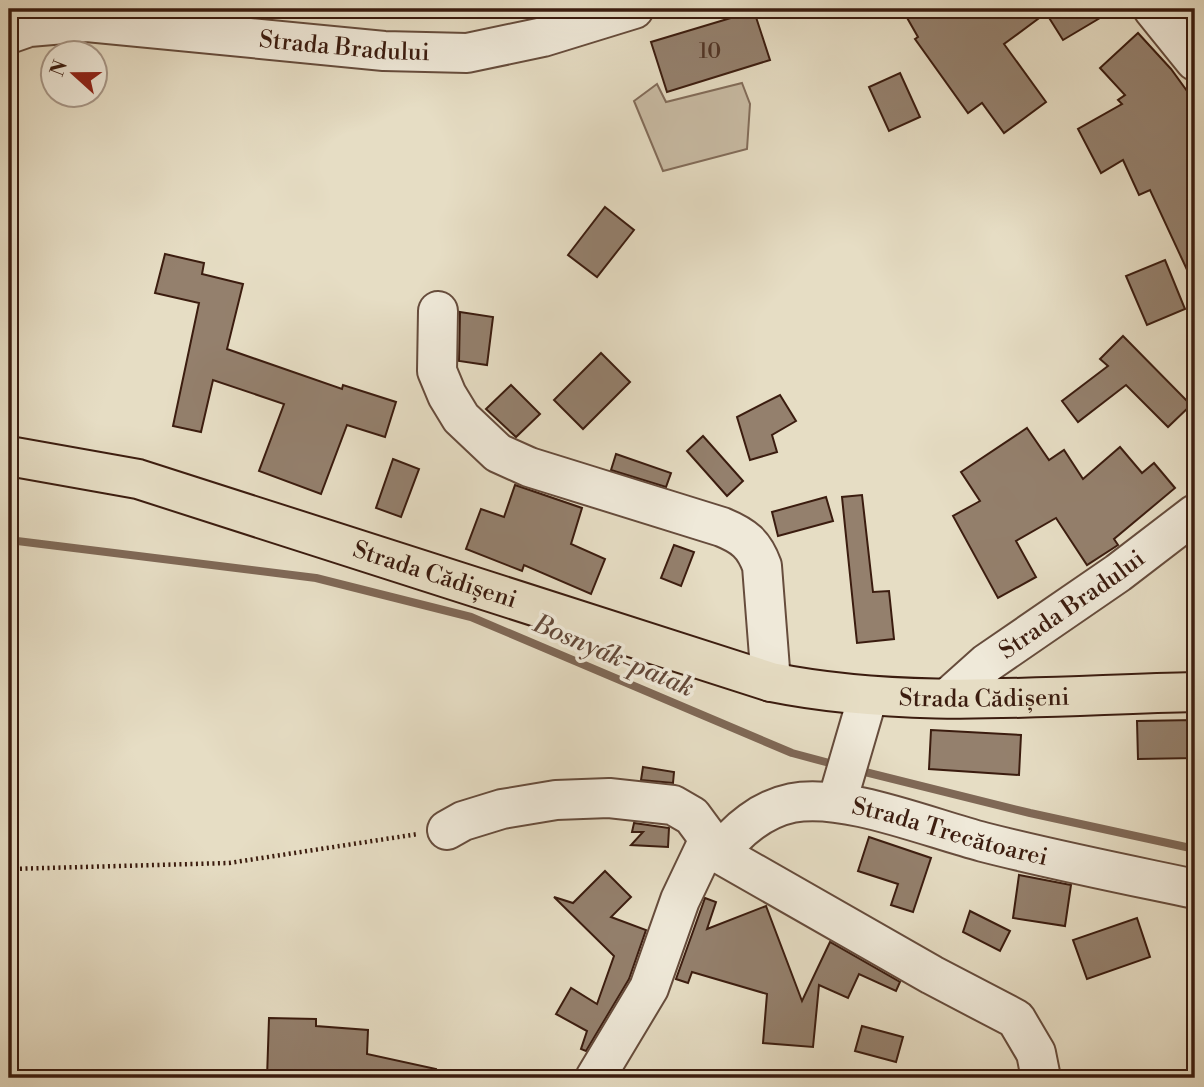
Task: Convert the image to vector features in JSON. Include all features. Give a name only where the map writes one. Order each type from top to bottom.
[{"type":"main road","name":"Strada Cădișeni","points":[[9,456],[138,479],[771,682],[867,696],[1195,692]]},
{"type":"street","name":"Strada Bradului","points":[[9,34],[29,27],[87,22],[384,51],[467,53],[543,37],[634,9]]},
{"type":"street","points":[[1153,9],[1195,61]]},
{"type":"street","points":[[438,311],[437,371],[447,395],[461,418],[498,453],[529,467],[722,527],[744,536],[757,550],[762,566],[771,682]]},
{"type":"street","name":"Strada Bradului","points":[[949,697],[987,663],[1118,573],[1195,514]]},
{"type":"street","points":[[839,795],[867,696]]},
{"type":"street","name":"Strada Trecătoarei","points":[[595,1078],[649,988],[680,900],[714,846],[773,809],[791,803],[839,795],[1045,858],[1195,889]]},
{"type":"street","points":[[447,830],[463,821],[502,809],[556,800],[609,799],[673,805],[692,816],[714,846],[932,975],[1016,1019],[1036,1053],[1041,1078]]},
{"type":"path","points":[[9,869],[229,863],[447,830]]},
{"type":"shaded area","points":[[742,83],[750,104],[747,149],[663,171],[634,101],[657,84],[666,102]]},
{"type":"building","points":[[902,9],[1115,9],[1063,40],[1046,13],[1004,44],[1046,102],[1004,133],[982,103],[968,113],[915,39],[918,37]]},
{"type":"building","points":[[754,11],[770,60],[667,92],[651,42]]},
{"type":"building","points":[[1138,33],[1171,69],[1195,102],[1195,287],[1150,190],[1139,195],[1123,160],[1101,173],[1078,129],[1122,104],[1118,100],[1125,95],[1100,68]]},
{"type":"building","points":[[900,73],[920,117],[889,131],[869,87]]},
{"type":"building","points":[[605,207],[634,230],[597,277],[568,255]]},
{"type":"building","points":[[165,254],[204,263],[202,274],[243,284],[227,349],[342,389],[343,385],[396,402],[385,437],[347,425],[321,494],[259,471],[284,404],[213,380],[201,432],[173,426],[199,303],[155,293]]},
{"type":"building","points":[[1165,260],[1185,309],[1147,325],[1126,276]]},
{"type":"building","points":[[460,312],[493,317],[487,365],[459,361]]},
{"type":"building","points":[[1123,336],[1191,405],[1168,427],[1126,385],[1078,422],[1062,401],[1108,366],[1100,359]]},
{"type":"building","points":[[601,353],[630,382],[583,429],[554,400]]},
{"type":"building","points":[[511,385],[540,414],[516,437],[486,409]]},
{"type":"building","points":[[780,395],[796,421],[772,435],[777,452],[750,460],[737,417]]},
{"type":"building","points":[[1027,428],[1049,460],[1064,450],[1083,479],[1120,447],[1142,473],[1154,463],[1175,488],[1114,539],[1118,545],[1087,565],[1056,518],[1016,541],[1036,577],[998,598],[953,516],[980,501],[961,472]]},
{"type":"building","points":[[703,436],[743,481],[727,496],[687,451]]},
{"type":"building","points":[[616,454],[671,473],[666,487],[611,470]]},
{"type":"building","points":[[393,459],[419,469],[401,517],[376,508]]},
{"type":"building","points":[[515,485],[582,508],[571,544],[605,559],[591,594],[524,565],[522,571],[466,549],[481,509],[504,517]]},
{"type":"building","points":[[862,495],[873,592],[889,591],[894,639],[857,643],[842,497]]},
{"type":"building","points":[[826,497],[833,521],[778,536],[772,512]]},
{"type":"building","points":[[674,545],[694,552],[681,586],[661,578]]},
{"type":"building","points":[[1195,720],[1195,758],[1138,759],[1137,721]]},
{"type":"building","points":[[931,730],[1021,735],[1019,775],[929,769]]},
{"type":"building","points":[[643,767],[674,772],[673,783],[641,780]]},
{"type":"building","points":[[634,823],[669,828],[668,847],[631,845],[643,832],[632,832]]},
{"type":"building","points":[[869,837],[931,858],[913,912],[891,905],[898,884],[858,871]]},
{"type":"building","points":[[605,871],[631,897],[611,917],[646,930],[629,979],[586,1051],[581,1049],[587,1031],[556,1014],[571,988],[597,1004],[614,956],[554,897],[573,903]]},
{"type":"building","points":[[1019,875],[1071,885],[1065,926],[1013,918]]},
{"type":"building","points":[[705,898],[716,902],[707,929],[766,906],[802,1001],[830,942],[900,982],[896,991],[859,974],[848,998],[819,985],[813,1047],[763,1043],[767,994],[692,972],[688,983],[676,979]]},
{"type":"building","points":[[970,911],[1010,931],[1000,951],[963,932]]},
{"type":"building","points":[[1137,918],[1150,957],[1087,979],[1073,940]]},
{"type":"building","points":[[269,1018],[316,1019],[316,1026],[368,1030],[367,1054],[436,1069],[435,1078],[267,1078]]},
{"type":"building","points":[[862,1026],[903,1037],[896,1062],[855,1051]]},
{"type":"waterway","name":"Bosnyák-patak","points":[[9,540],[316,578],[471,617],[792,753],[837,765]]},
{"type":"waterway","name":"Bosnyák-patak","points":[[857,770],[1030,813],[1195,849]]}]
